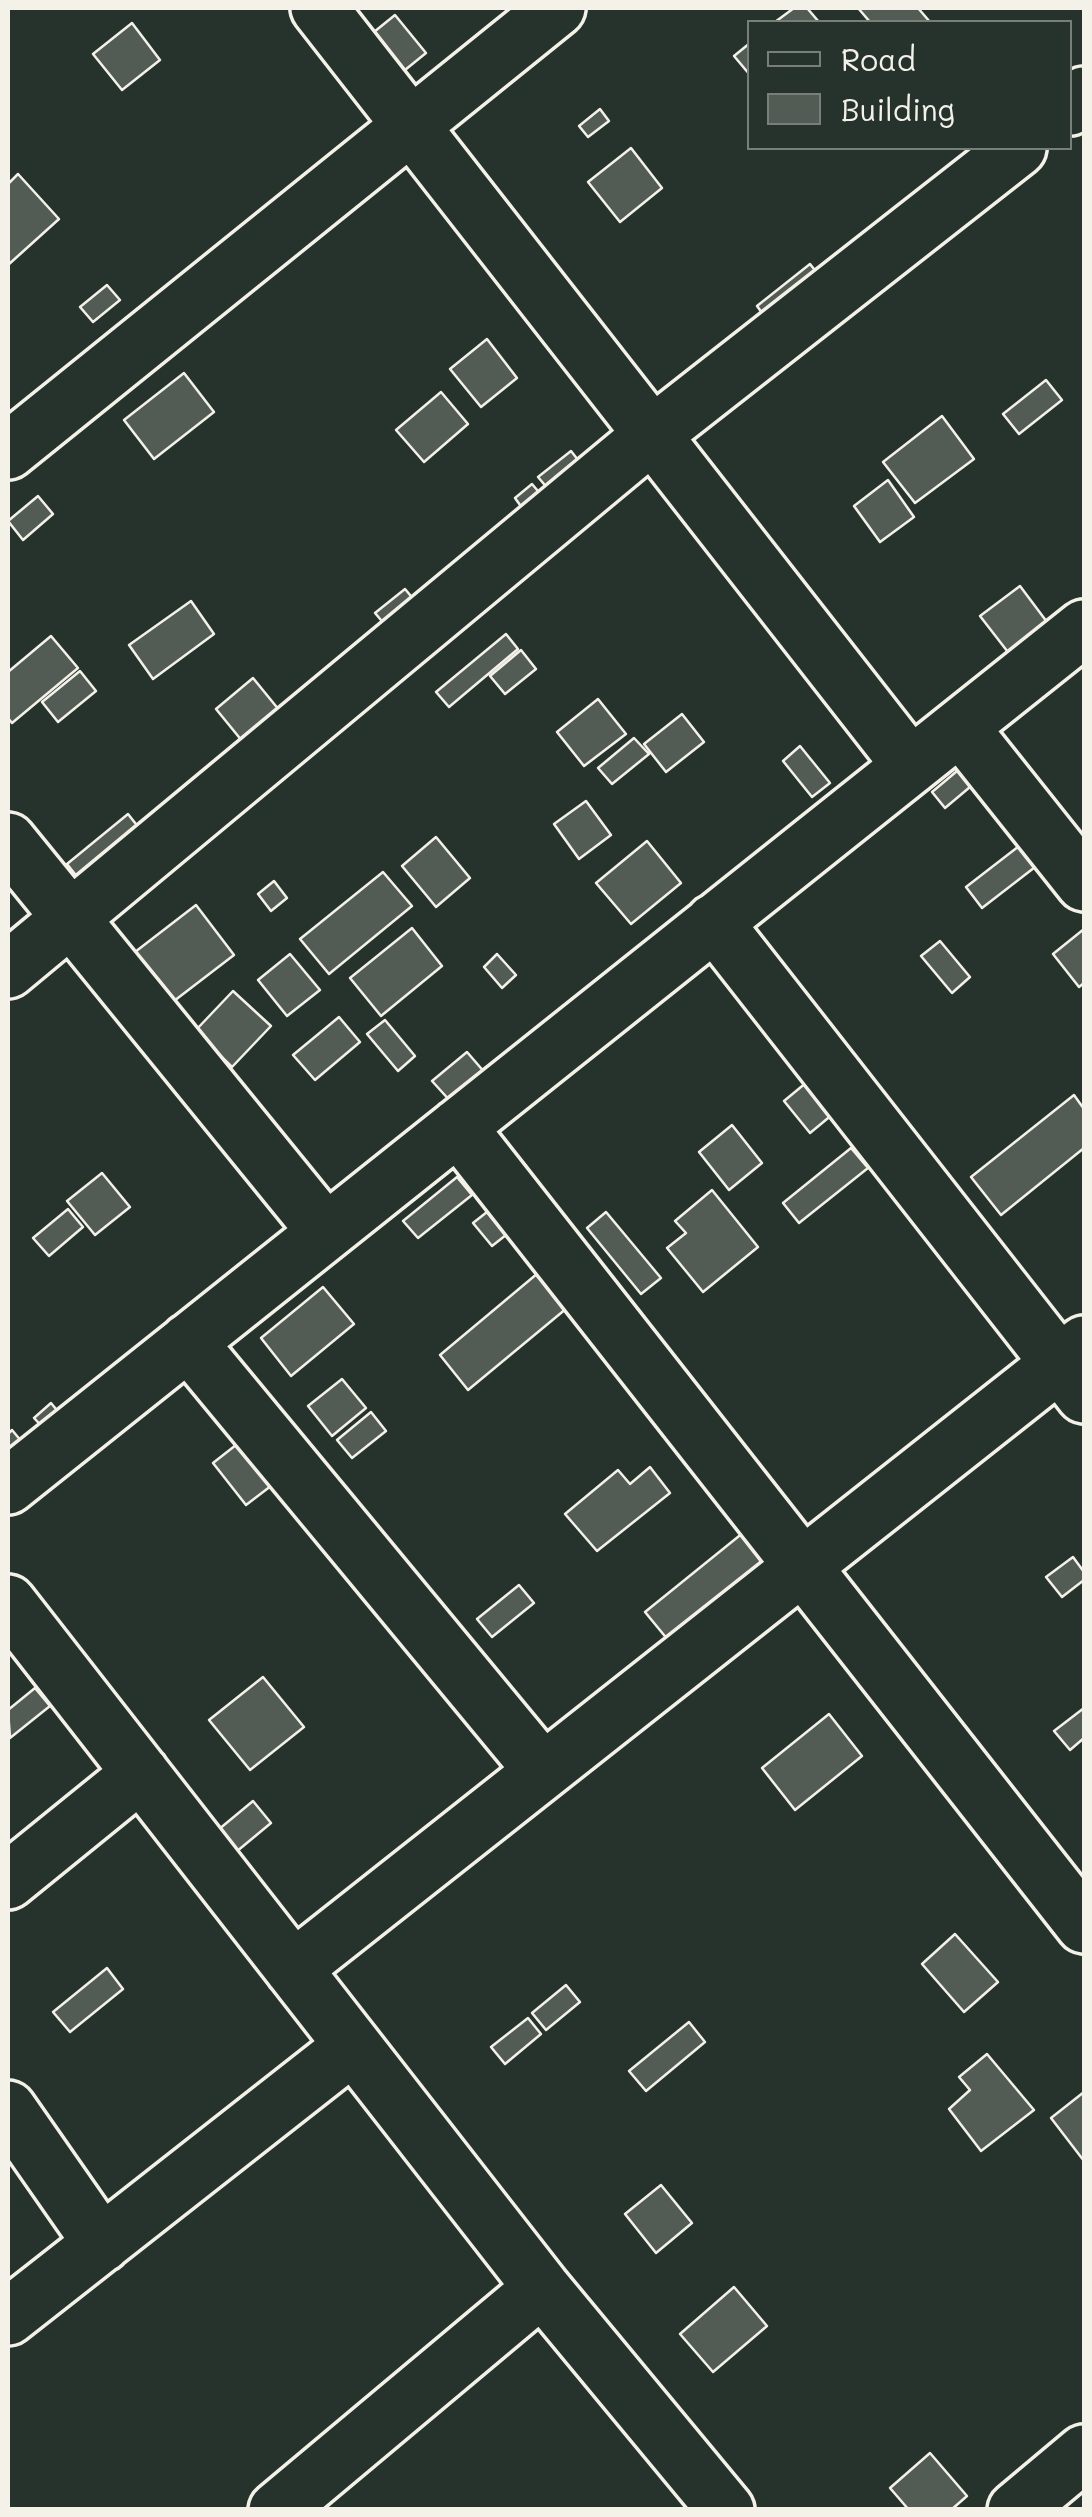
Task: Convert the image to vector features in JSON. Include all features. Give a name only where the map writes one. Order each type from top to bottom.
[{"type":"street","points":[[319,8],[910,766]]},
{"type":"street","points":[[8,451],[558,8]]},
{"type":"street","points":[[8,970],[652,435],[1015,150]]},
{"type":"street","points":[[8,1486],[1084,628]]},
{"type":"street","points":[[960,727],[1084,883]]},
{"type":"street","points":[[8,841],[326,1232]]},
{"type":"street","points":[[293,1968],[803,1566],[1076,1368],[714,922]]},
{"type":"street","points":[[458,1127],[1084,1925]]},
{"type":"street","points":[[188,1342],[543,1771]]},
{"type":"street","points":[[8,1602],[542,2288],[726,2510]]},
{"type":"street","points":[[8,1880],[140,1773]]},
{"type":"street","points":[[8,2317],[354,2046]]},
{"type":"street","points":[[8,2108],[102,2244]]},
{"type":"street","points":[[277,2510],[542,2288]]},
{"type":"street","points":[[1016,2510],[1084,2453]]},
{"type":"building","points":[[794,8],[807,8],[817,20],[778,20]]},
{"type":"building","points":[[858,8],[918,8],[928,20],[868,20]]},
{"type":"building","points":[[395,15],[426,53],[405,70],[374,32]]},
{"type":"building","points":[[132,23],[160,60],[122,90],[93,54]]},
{"type":"building","points":[[747,45],[747,71],[734,56]]},
{"type":"building","points":[[600,109],[609,121],[588,137],[579,126]]},
{"type":"building","points":[[631,148],[662,188],[620,222],[588,182]]},
{"type":"building","points":[[18,174],[59,219],[8,265],[8,184]]},
{"type":"building","points":[[810,264],[825,283],[771,325],[757,306]]},
{"type":"building","points":[[107,285],[120,300],[93,322],[80,307]]},
{"type":"building","points":[[487,339],[517,378],[481,407],[450,369]]},
{"type":"building","points":[[184,373],[214,412],[154,459],[124,420]]},
{"type":"building","points":[[1046,380],[1062,400],[1019,434],[1003,414]]},
{"type":"building","points":[[441,392],[468,424],[424,462],[396,430]]},
{"type":"building","points":[[942,416],[974,459],[915,503],[883,462]]},
{"type":"building","points":[[571,451],[582,465],[549,490],[538,477]]},
{"type":"building","points":[[888,480],[914,517],[880,542],[854,506]]},
{"type":"building","points":[[532,484],[543,497],[525,512],[515,498]]},
{"type":"building","points":[[38,496],[53,514],[23,540],[8,521]]},
{"type":"building","points":[[1020,586],[1050,626],[1011,656],[980,616]]},
{"type":"building","points":[[405,589],[421,608],[392,633],[375,613]]},
{"type":"building","points":[[191,601],[214,634],[153,679],[129,645]]},
{"type":"building","points":[[506,634],[518,649],[449,707],[436,692]]},
{"type":"building","points":[[51,636],[78,668],[12,723],[8,718],[8,672]]},
{"type":"building","points":[[521,650],[536,669],[505,694],[490,676]]},
{"type":"building","points":[[80,671],[96,691],[58,722],[42,702]]},
{"type":"building","points":[[253,678],[284,716],[247,747],[216,709]]},
{"type":"building","points":[[598,699],[626,734],[584,766],[557,732]]},
{"type":"building","points":[[682,714],[704,742],[666,772],[644,744]]},
{"type":"building","points":[[634,738],[649,754],[612,784],[598,768]]},
{"type":"building","points":[[800,746],[830,783],[812,797],[783,761]]},
{"type":"building","points":[[963,766],[976,782],[945,808],[932,792]]},
{"type":"building","points":[[586,801],[611,835],[579,859],[554,824]]},
{"type":"building","points":[[128,814],[143,833],[82,883],[67,864]]},
{"type":"building","points":[[436,837],[470,878],[436,907],[402,866]]},
{"type":"building","points":[[647,841],[681,883],[631,924],[596,883]]},
{"type":"building","points":[[1023,843],[1039,864],[982,908],[966,887]]},
{"type":"building","points":[[383,872],[412,906],[329,974],[300,939]]},
{"type":"building","points":[[274,881],[287,898],[271,911],[258,894]]},
{"type":"building","points":[[196,905],[234,955],[174,1001],[135,952]]},
{"type":"building","points":[[412,928],[442,966],[381,1016],[350,978]]},
{"type":"building","points":[[1084,929],[1084,983],[1079,987],[1053,954]]},
{"type":"building","points":[[940,941],[970,977],[952,993],[921,956]]},
{"type":"building","points":[[290,954],[320,990],[287,1016],[258,980]]},
{"type":"building","points":[[497,954],[516,975],[502,988],[484,967]]},
{"type":"building","points":[[233,991],[271,1026],[232,1067],[195,1031]]},
{"type":"building","points":[[339,1017],[360,1042],[315,1080],[293,1055]]},
{"type":"building","points":[[385,1020],[415,1056],[398,1071],[367,1034]]},
{"type":"building","points":[[467,1052],[486,1074],[452,1103],[432,1081]]},
{"type":"building","points":[[807,1082],[833,1114],[810,1133],[784,1101]]},
{"type":"building","points":[[1074,1095],[1084,1109],[1084,1148],[1001,1215],[971,1177]]},
{"type":"building","points":[[732,1125],[762,1163],[729,1190],[699,1152]]},
{"type":"building","points":[[851,1148],[868,1168],[799,1223],[783,1203]]},
{"type":"building","points":[[102,1173],[130,1207],[95,1235],[67,1201]]},
{"type":"building","points":[[457,1177],[472,1195],[418,1238],[403,1221]]},
{"type":"building","points":[[712,1190],[758,1247],[703,1292],[667,1248],[686,1233],[675,1221]]},
{"type":"building","points":[[68,1209],[83,1227],[49,1256],[33,1238]]},
{"type":"building","points":[[487,1212],[506,1235],[492,1246],[473,1223]]},
{"type":"building","points":[[606,1212],[661,1278],[641,1294],[587,1228]]},
{"type":"building","points":[[538,1273],[567,1308],[468,1390],[440,1355]]},
{"type":"building","points":[[323,1287],[354,1324],[291,1376],[261,1338]]},
{"type":"building","points":[[342,1379],[366,1408],[332,1436],[308,1406]]},
{"type":"building","points":[[51,1403],[65,1420],[49,1434],[34,1418]]},
{"type":"building","points":[[371,1412],[386,1431],[352,1458],[337,1440]]},
{"type":"building","points":[[12,1430],[27,1448],[8,1464],[8,1434]]},
{"type":"building","points":[[250,1434],[284,1476],[246,1505],[213,1463]]},
{"type":"building","points":[[650,1467],[670,1493],[597,1551],[565,1514],[618,1470],[630,1484]]},
{"type":"building","points":[[744,1532],[772,1566],[673,1646],[645,1612]]},
{"type":"building","points":[[1073,1557],[1084,1572],[1084,1580],[1062,1597],[1046,1577]]},
{"type":"building","points":[[519,1585],[534,1603],[492,1637],[477,1619]]},
{"type":"building","points":[[263,1677],[304,1727],[250,1770],[209,1720]]},
{"type":"building","points":[[35,1688],[50,1706],[10,1738],[8,1710]]},
{"type":"building","points":[[1084,1708],[1084,1738],[1070,1750],[1054,1731]]},
{"type":"building","points":[[829,1714],[862,1756],[795,1810],[762,1768]]},
{"type":"building","points":[[253,1801],[271,1823],[236,1852],[218,1830]]},
{"type":"building","points":[[955,1934],[998,1982],[964,2012],[922,1964]]},
{"type":"building","points":[[107,1968],[123,1989],[70,2032],[53,2012]]},
{"type":"building","points":[[566,1985],[580,2002],[546,2030],[532,2013]]},
{"type":"building","points":[[528,2018],[541,2034],[505,2064],[491,2047]]},
{"type":"building","points":[[689,2022],[705,2042],[646,2091],[629,2071]]},
{"type":"building","points":[[987,2054],[1034,2110],[981,2151],[949,2109],[970,2090],[959,2077]]},
{"type":"building","points":[[1084,2092],[1084,2161],[1051,2118]]},
{"type":"building","points":[[661,2185],[692,2223],[656,2253],[625,2214]]},
{"type":"building","points":[[734,2287],[767,2326],[713,2372],[680,2334]]},
{"type":"building","points":[[930,2453],[967,2496],[951,2510],[909,2510],[890,2488]]}]
